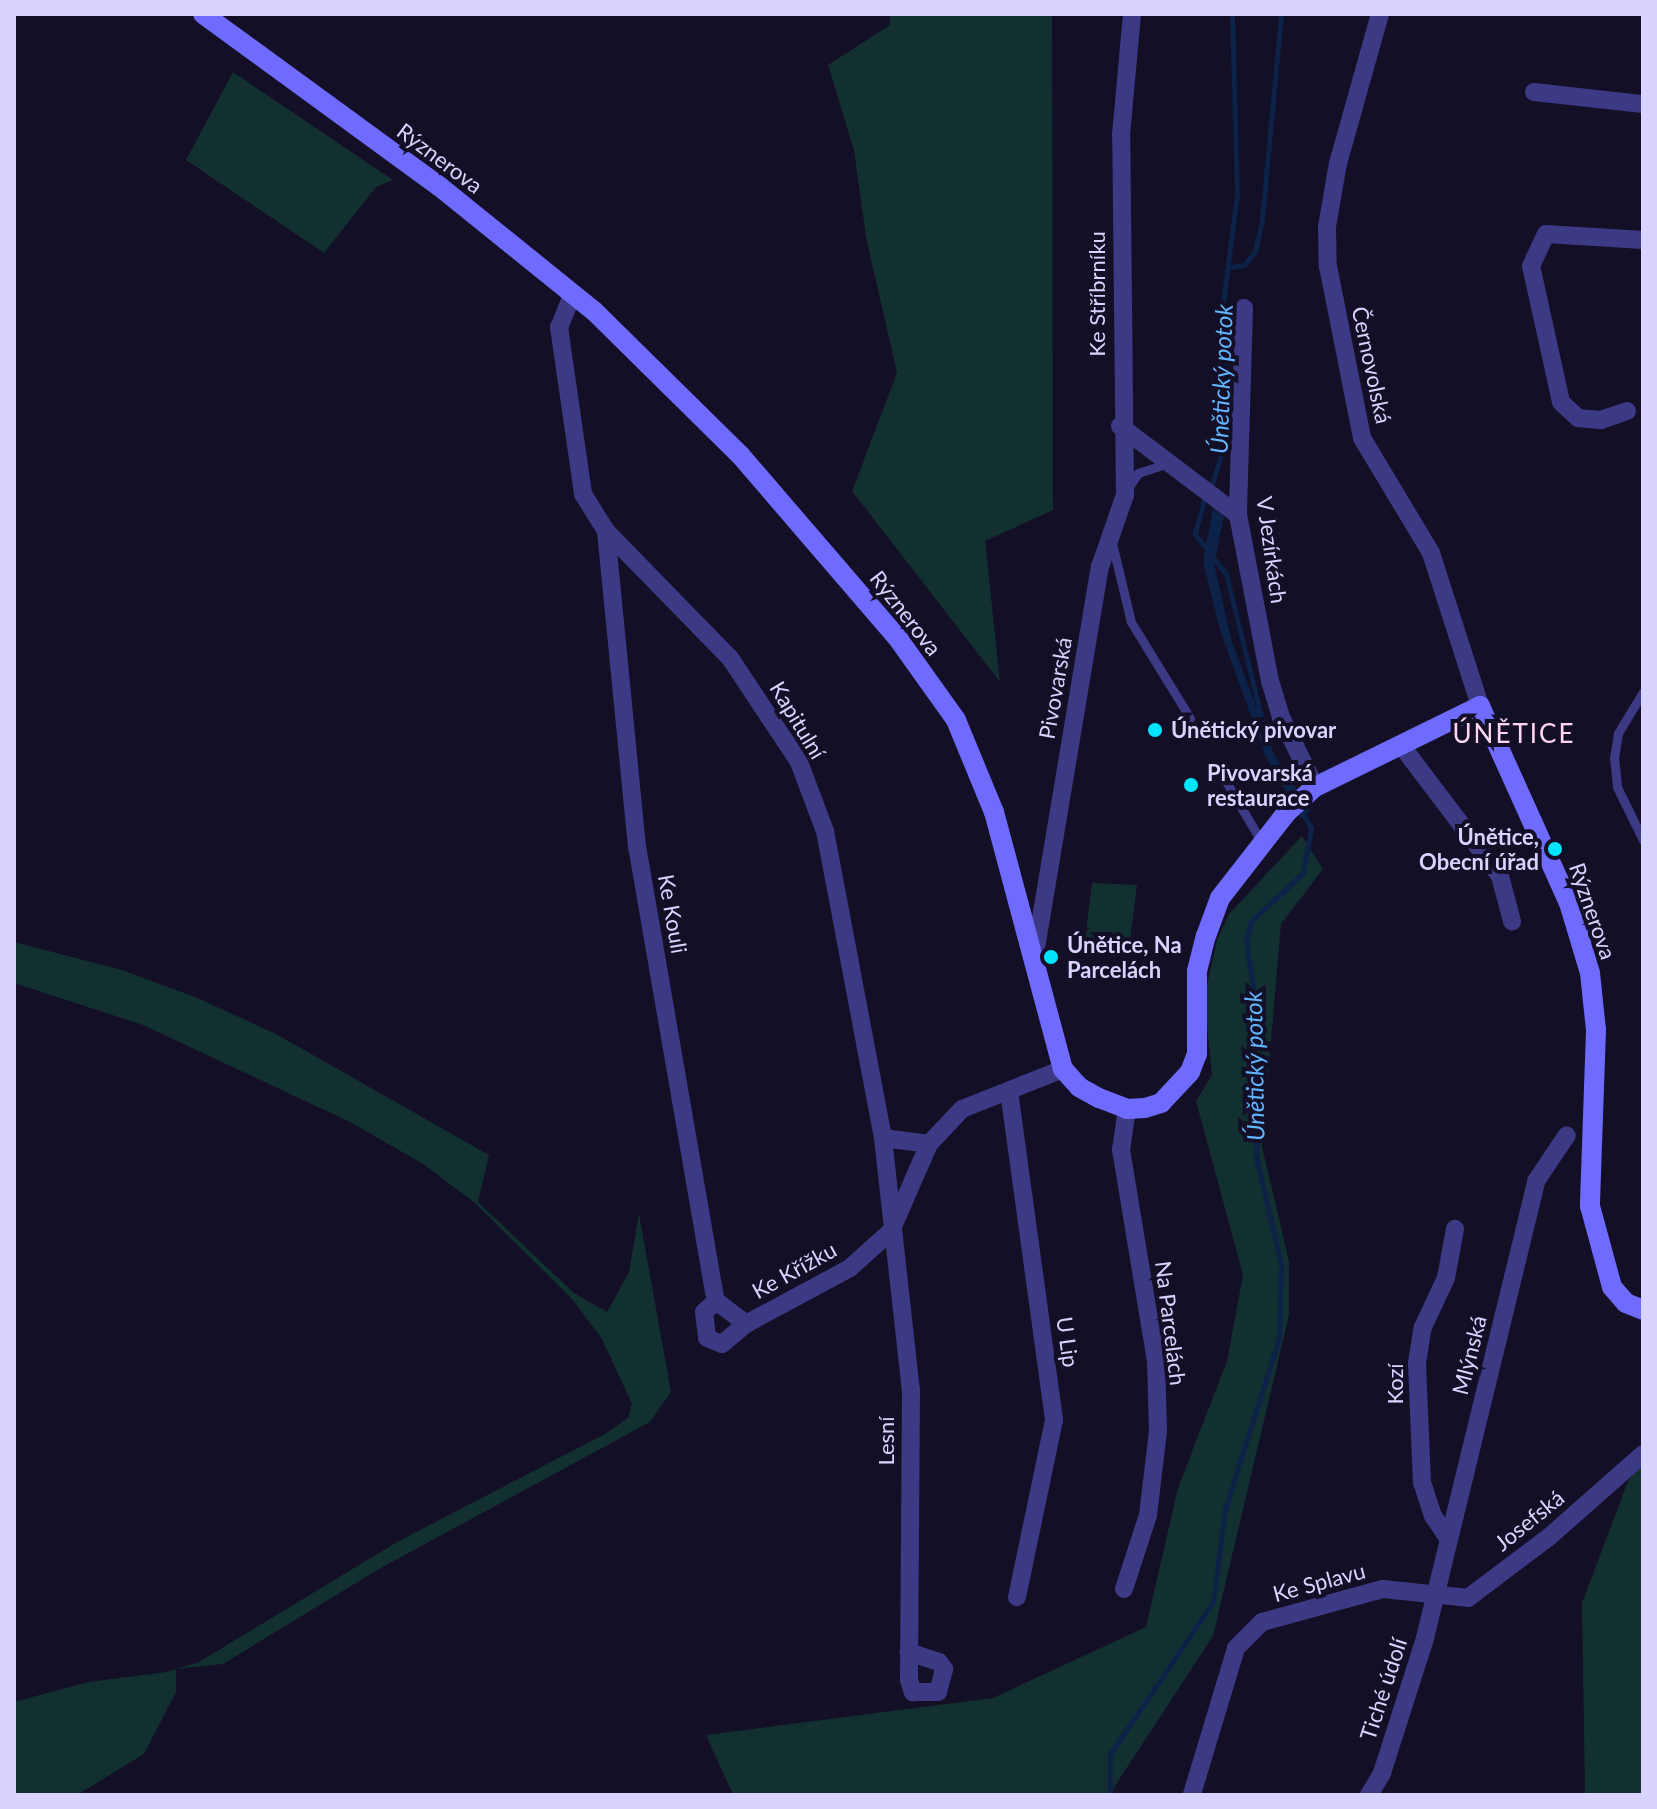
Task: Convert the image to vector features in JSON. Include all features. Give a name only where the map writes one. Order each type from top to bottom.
[{"type":"street","name":"Rýznerova","points":[[203,14],[439,186],[573,293],[741,456],[899,640],[948,709],[994,812],[1063,1069]]},
{"type":"street","name":"Ke Stříbrníku","points":[[1120,426],[1121,135],[1132,14]]},
{"type":"street","name":"Černovolská","points":[[1380,14],[1338,163],[1327,227],[1328,266],[1362,438],[1431,553],[1480,706]]},
{"type":"street","points":[[1534,92],[1643,104]]},
{"type":"street","points":[[1627,411],[1601,420],[1578,418],[1561,402],[1531,266],[1546,234],[1643,240]]},
{"type":"street","name":"Kapitulní","points":[[573,293],[559,327],[583,494],[606,531],[730,658],[799,762],[825,831],[842,906],[883,1138],[891,1231]]},
{"type":"street","name":"V Jezírkách","points":[[1244,308],[1235,512],[1270,681],[1281,717],[1315,787]]},
{"type":"street","points":[[1120,426],[1205,493],[1235,512]]},
{"type":"street","name":"Pivovarská","points":[[1034,960],[1100,567],[1112,540],[1125,495],[1120,426]]},
{"type":"street","name":"Ke Kouli","points":[[606,531],[637,846],[716,1301],[704,1312],[707,1338],[722,1344],[746,1324]]},
{"type":"street","name":"Rýznerova","points":[[1480,706],[1569,903],[1590,973],[1596,1030],[1590,1206],[1612,1287],[1626,1303],[1643,1310]]},
{"type":"street","points":[[1063,1069],[1079,1087],[1127,1109],[1161,1103],[1190,1072],[1197,1054],[1197,971],[1220,898],[1261,841],[1315,787],[1480,706]]},
{"type":"street","points":[[1401,745],[1500,876],[1512,921]]},
{"type":"street","name":"Ke Křížku","points":[[746,1324],[850,1268],[891,1231],[929,1144],[962,1109],[1063,1069]]},
{"type":"street","name":"U Lip","points":[[1009,1091],[1054,1420],[1017,1597]]},
{"type":"street","name":"Na Parcelách","points":[[1124,1589],[1148,1515],[1158,1431],[1156,1361],[1121,1150],[1127,1109]]},
{"type":"street","name":"Mlýnská","points":[[1435,1594],[1536,1181],[1567,1135]]},
{"type":"street","points":[[883,1138],[929,1144]]},
{"type":"street","name":"Kozí","points":[[1448,1538],[1433,1516],[1422,1483],[1417,1363],[1423,1327],[1446,1278],[1455,1229]]},
{"type":"street","name":"Lesní","points":[[891,1231],[911,1390],[909,1652]]},
{"type":"street","points":[[716,1301],[746,1324]]},
{"type":"street","name":"Josefská","points":[[1435,1594],[1468,1598],[1549,1537],[1643,1454]]},
{"type":"street","name":"Ke Splavu","points":[[1192,1794],[1236,1648],[1262,1622],[1383,1589],[1435,1594]]},
{"type":"street","name":"Tiché údolí","points":[[1369,1795],[1382,1773],[1435,1594]]},
{"type":"lane","points":[[1125,495],[1138,473],[1151,465],[1169,464]]},
{"type":"lane","points":[[1112,540],[1131,622],[1190,718]]},
{"type":"lane","points":[[1643,692],[1618,733],[1614,757],[1617,787],[1643,840]]},
{"type":"lane","points":[[1218,768],[1261,841]]},
{"type":"green space","points":[[890,14],[1052,14],[1053,510],[985,541],[1000,682],[852,491],[897,373],[866,237],[854,150],[828,65],[890,25]]},
{"type":"green space","points":[[233,72],[393,180],[376,187],[324,253],[186,160]]},
{"type":"green space","points":[[1302,836],[1323,869],[1281,924],[1262,1147],[1289,1261],[1289,1315],[1213,1636],[1109,1795],[733,1795],[706,1735],[993,1698],[1146,1627],[1178,1488],[1227,1361],[1243,1275],[1196,1101],[1212,1075],[1204,998],[1217,940],[1229,914]]},
{"type":"green space","points":[[1092,883],[1137,885],[1130,940],[1083,954]]},
{"type":"green space","points":[[14,942],[122,970],[195,997],[276,1034],[489,1155],[478,1202],[574,1293],[607,1312],[629,1272],[639,1214],[671,1392],[650,1422],[379,1569],[223,1664],[176,1669],[199,1662],[397,1542],[605,1434],[628,1418],[632,1404],[602,1339],[572,1299],[475,1203],[423,1164],[350,1122],[143,1025],[14,983]]},
{"type":"green space","points":[[1643,1460],[1643,1795],[1585,1795],[1582,1603],[1628,1481]]},
{"type":"green space","points":[[176,1669],[176,1692],[144,1754],[77,1795],[14,1795],[14,1702],[88,1682]]},
{"type":"water","points":[[1213,508],[1224,516],[1214,564],[1232,642],[1274,754],[1311,810],[1301,819],[1266,758],[1220,630],[1203,562]]},
{"type":"waterway","name":"Únětický potok","points":[[1211,488],[1223,448],[1218,427],[1225,364],[1222,310],[1237,195],[1232,14]]},
{"type":"waterway","points":[[1230,267],[1244,265],[1255,252],[1262,219],[1281,14]]},
{"type":"waterway","name":"Únětický potok","points":[[1205,496],[1195,534],[1226,574],[1266,737]]},
{"type":"waterway","name":"Únětický potok","points":[[1110,1795],[1110,1754],[1213,1602],[1225,1509],[1279,1338],[1281,1264],[1256,1157],[1259,1081],[1249,1050],[1257,1013],[1246,942],[1251,921],[1303,873],[1311,828],[1301,810]]},
{"type":"place","name":"Únětický pivovar","points":[[1155,730]]},
{"type":"place","name":"Pivovarská restaurace","points":[[1191,785]]},
{"type":"place","name":"Únětice, Obecní úřad","points":[[1555,849]]},
{"type":"place","name":"Únětice, Na Parcelách","points":[[1051,957]]},
{"type":"district","name":"ÚNĚTICE","points":[[1514,734]]}]
